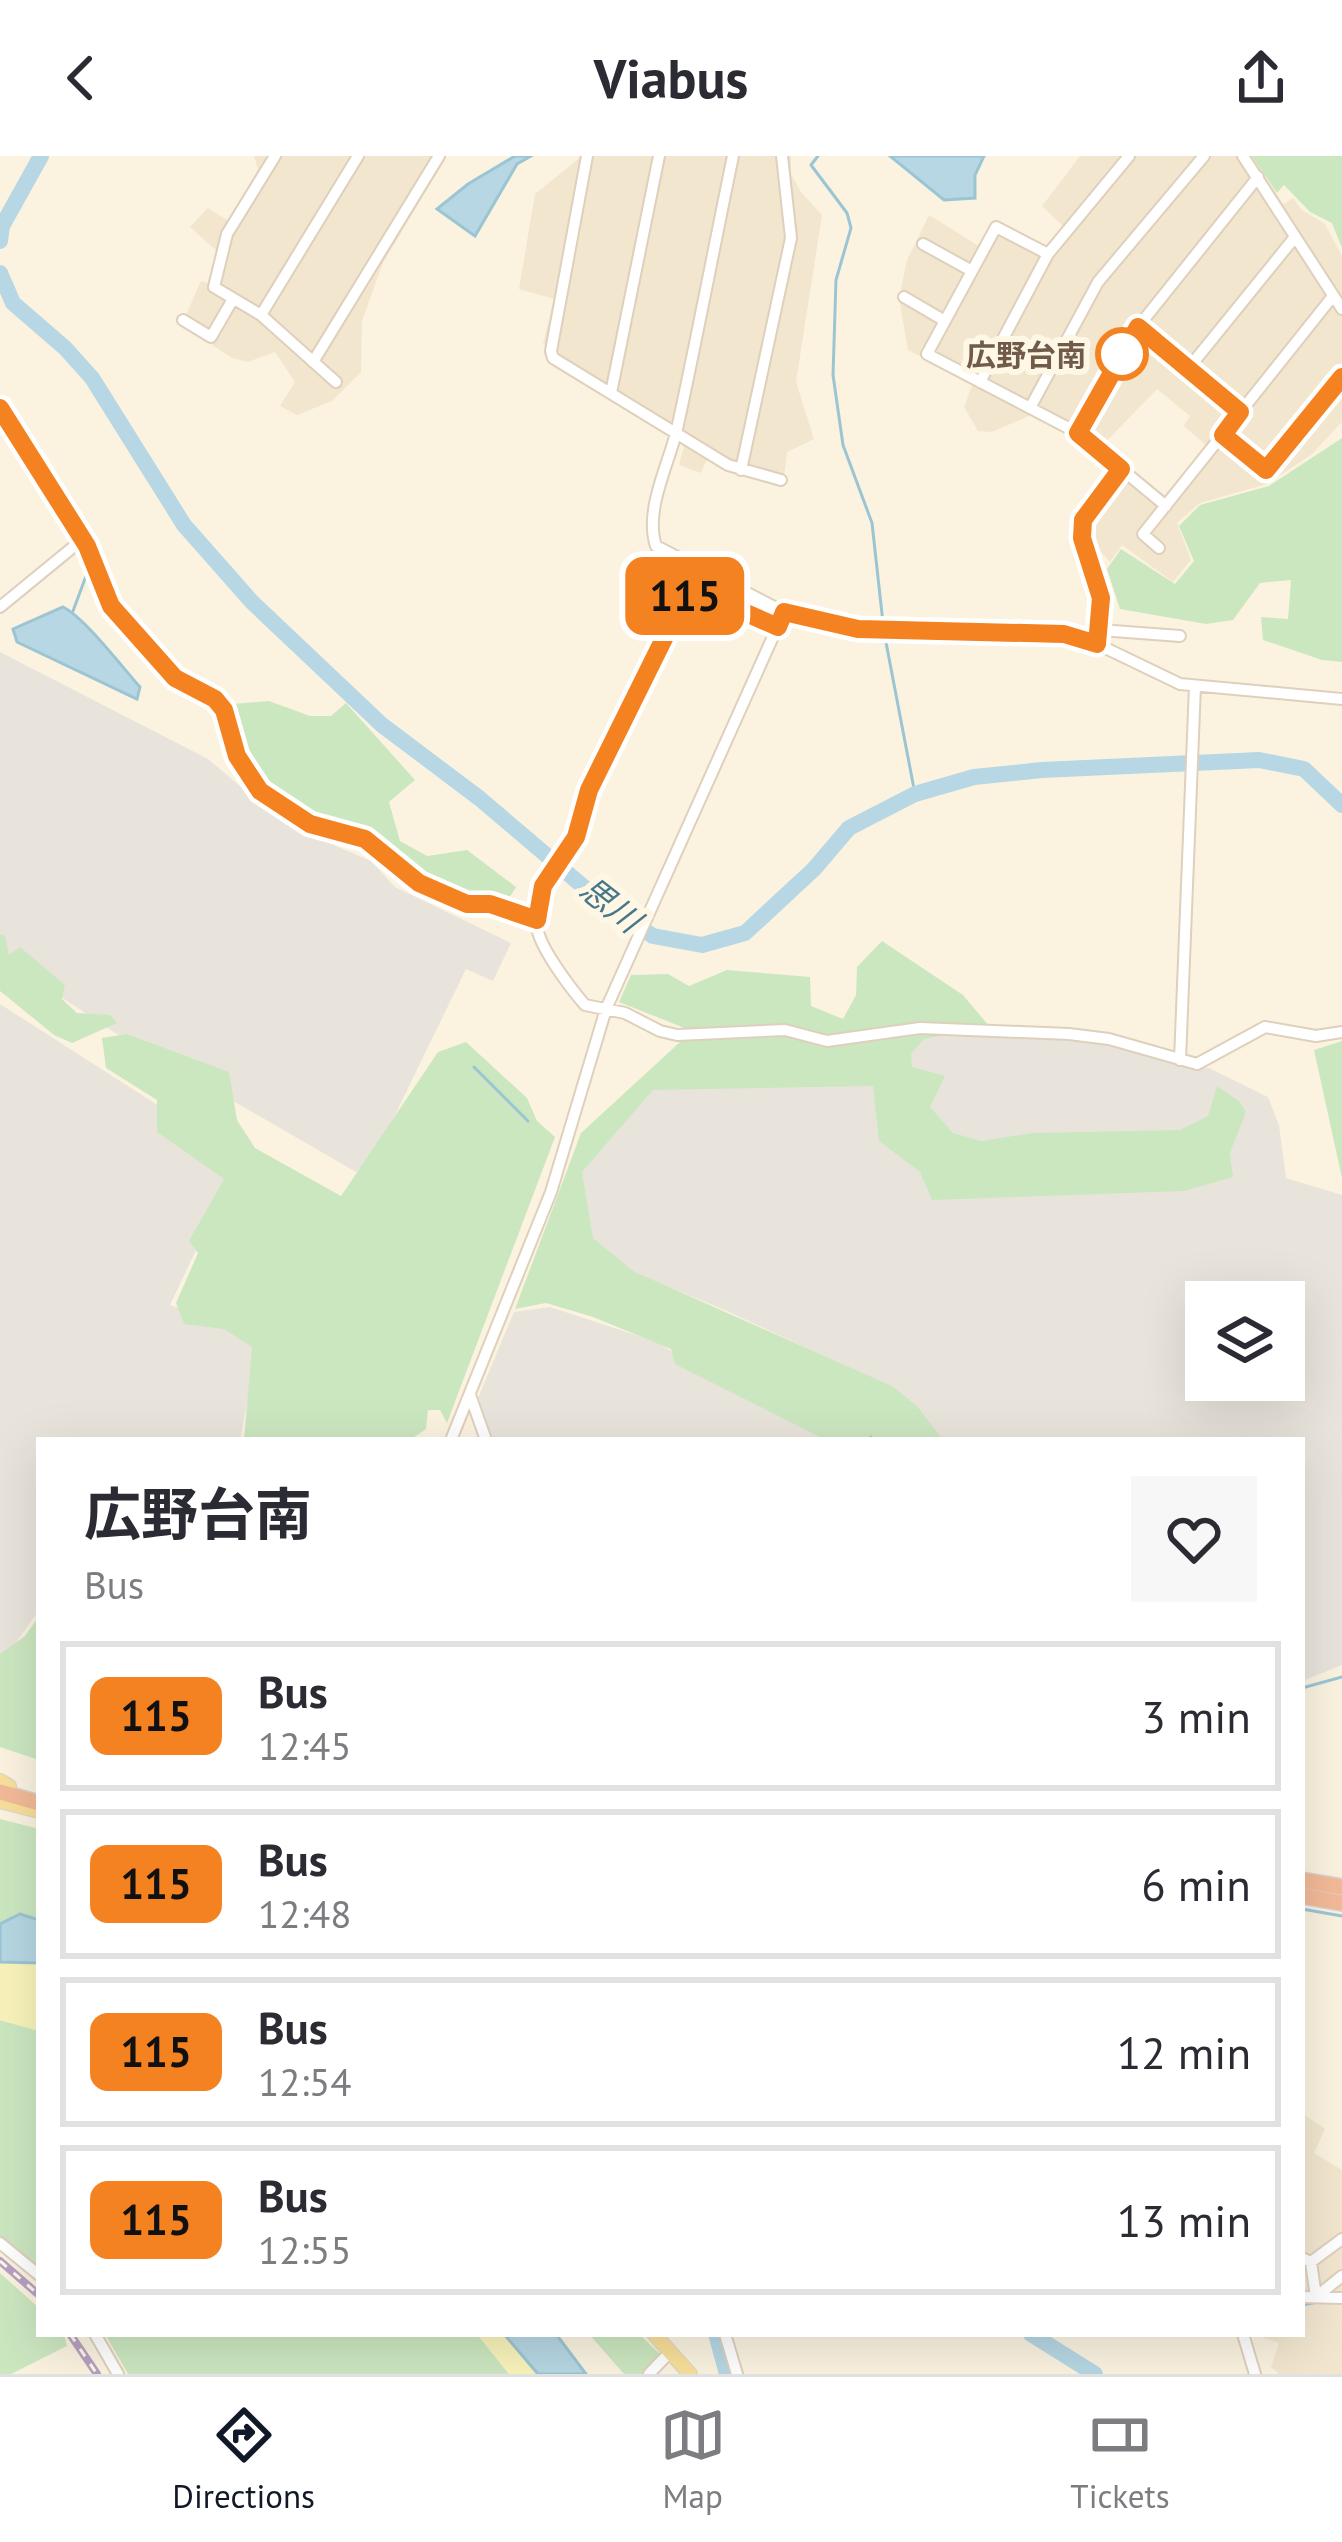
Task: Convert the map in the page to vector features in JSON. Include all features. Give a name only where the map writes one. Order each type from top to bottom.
[{"type":"highway","points":[[2,1789],[36,1792]]},
{"type":"highway","points":[[2,1789],[36,1806]]},
{"type":"highway","points":[[1305,1881],[1342,1887]]},
{"type":"highway","points":[[1305,1897],[1342,1903]]},
{"type":"main road","points":[[657,2337],[690,2374]]},
{"type":"street","points":[[275,156],[227,234],[214,287],[261,315],[335,382]]},
{"type":"street","points":[[261,315],[358,156]]},
{"type":"street","points":[[313,362],[440,156]]},
{"type":"street","points":[[587,156],[551,351],[554,358],[741,470],[781,480]]},
{"type":"street","points":[[611,393],[659,156]]},
{"type":"street","points":[[733,156],[676,433],[654,513],[651,532],[656,546],[784,612],[858,629],[1180,636]]},
{"type":"street","points":[[741,470],[791,238],[782,156]]},
{"type":"street","points":[[980,382],[1048,254],[1129,156]]},
{"type":"street","points":[[1030,408],[1099,282],[1204,156]]},
{"type":"street","points":[[1243,156],[1342,309]]},
{"type":"street","points":[[1078,433],[1138,327],[1258,177]]},
{"type":"street","points":[[1048,254],[996,227],[927,354],[1078,433],[1166,506]]},
{"type":"street","points":[[1188,369],[1295,237]]},
{"type":"street","points":[[923,244],[972,271]]},
{"type":"street","points":[[1159,548],[1144,534],[1333,296]]},
{"type":"street","points":[[904,297],[945,321]]},
{"type":"street","points":[[184,320],[211,337],[233,299]]},
{"type":"street","points":[[1138,327],[1240,412]]},
{"type":"street","points":[[1223,435],[1266,470],[1342,377]]},
{"type":"street","points":[[0,408],[83,538],[111,606],[175,678],[215,699],[224,710],[237,756],[260,791],[310,824],[365,839],[419,883],[467,904],[490,904],[537,920]]},
{"type":"street","points":[[1099,637],[1101,598],[1082,538],[1083,520],[1121,469]]},
{"type":"street","points":[[0,608],[83,538]]},
{"type":"street","points":[[778,627],[689,588],[589,790],[576,837],[548,876],[537,920],[542,944],[585,1005],[625,1012],[676,1035],[785,1030],[827,1041],[893,1030],[952,1028],[1109,1039],[1197,1064],[1264,1027],[1316,1036],[1342,1032]]},
{"type":"street","points":[[452,1437],[551,1192],[606,1009],[784,612]]},
{"type":"street","points":[[1099,637],[1164,678],[1195,686],[1342,699]]},
{"type":"street","points":[[1180,1060],[1195,686]]},
{"type":"street","points":[[470,1395],[485,1437]]},
{"type":"street","points":[[1316,2297],[1306,2260],[1342,2239]]},
{"type":"street","points":[[0,2242],[36,2272]]},
{"type":"street","points":[[1316,2297],[1342,2276]]},
{"type":"street","points":[[1305,2296],[1342,2298]]},
{"type":"street","points":[[97,2337],[118,2374]]},
{"type":"street","points":[[726,2337],[736,2374]]},
{"type":"street","points":[[1244,2337],[1255,2374]]},
{"type":"street","points":[[649,2374],[670,2351]]},
{"type":"shaded area","points":[[254,156],[447,156],[383,263],[362,321],[361,372],[332,401],[297,415],[280,406],[295,382],[275,352],[248,362],[232,358],[212,345],[216,335],[185,317],[201,281],[208,283],[218,252],[190,227],[208,208],[229,221],[258,169]]},
{"type":"shaded area","points":[[582,156],[791,156],[791,174],[822,215],[796,382],[814,439],[787,452],[784,478],[711,450],[701,473],[679,465],[687,435],[543,344],[554,299],[519,289],[535,194]]},
{"type":"shaded area","points":[[1080,156],[1253,156],[1283,204],[1293,198],[1302,210],[1325,224],[1342,256],[1342,422],[1311,455],[1267,484],[1200,503],[1177,523],[1191,560],[1173,582],[1122,545],[1110,562],[1087,536],[1090,514],[1121,476],[1158,503],[1207,446],[1184,426],[1190,416],[1157,389],[1094,454],[1077,437],[1031,415],[992,432],[978,431],[964,407],[973,383],[908,350],[899,298],[907,260],[929,215],[985,250],[1001,233],[1042,256],[1064,227],[1042,206]]},
{"type":"shaded area","points":[[0,652],[208,759],[285,824],[371,861],[395,887],[511,943],[493,981],[466,969],[376,1154],[356,1172],[112,1031],[0,956]]},
{"type":"shaded area","points":[[0,1004],[240,1158],[170,1305],[260,1338],[241,1437],[36,1437],[36,1614],[0,1665]]},
{"type":"shaded area","points":[[930,1033],[1119,1045],[1211,1069],[1268,1097],[1279,1125],[1286,1178],[1342,1195],[1342,1665],[1305,1680],[1305,1437],[935,1437],[888,1386],[630,1271],[590,1239],[580,1171],[652,1087]]},
{"type":"shaded area","points":[[550,1307],[660,1343],[705,1376],[824,1437],[487,1437],[478,1398],[514,1312]]},
{"type":"shaded area","points":[[1305,2115],[1325,2129],[1314,2153],[1342,2170],[1342,2374],[1279,2374],[1271,2367],[1279,2343],[1261,2337],[1305,2337]]},
{"type":"green space","points":[[1252,156],[1342,156],[1342,248],[1332,223],[1310,212],[1284,185],[1277,193]]},
{"type":"green space","points":[[1342,438],[1342,662],[1263,640],[1261,617],[1288,619],[1291,580],[1260,583],[1233,620],[1206,624],[1120,609],[1107,569],[1121,549],[1175,584],[1194,561],[1179,526],[1200,505],[1269,486]]},
{"type":"green space","points":[[269,701],[310,716],[331,716],[346,703],[415,780],[389,802],[400,841],[427,856],[467,850],[516,887],[505,905],[427,883],[380,847],[299,812],[264,788],[241,749],[233,704]]},
{"type":"green space","points":[[0,934],[5,936],[9,955],[20,947],[65,985],[62,999],[77,1013],[110,1015],[117,1023],[72,1043],[54,1035],[0,991]]},
{"type":"green space","points":[[882,941],[963,995],[989,1026],[924,1039],[911,1054],[912,1067],[945,1076],[930,1107],[953,1133],[981,1141],[1033,1133],[1180,1130],[1208,1116],[1217,1086],[1246,1112],[1230,1153],[1233,1177],[1184,1191],[932,1200],[920,1172],[879,1141],[873,1086],[653,1090],[582,1172],[593,1238],[633,1271],[892,1386],[917,1406],[941,1437],[820,1437],[675,1364],[671,1349],[546,1303],[515,1309],[581,1133],[692,1031],[619,1002],[631,975],[668,974],[689,986],[727,970],[810,977],[811,1006],[843,1019],[856,995],[857,967]]},
{"type":"green space","points":[[127,1034],[229,1072],[237,1120],[255,1148],[341,1196],[438,1052],[466,1042],[527,1098],[537,1121],[555,1137],[447,1423],[440,1410],[428,1410],[426,1429],[414,1437],[244,1437],[252,1347],[224,1329],[184,1324],[176,1303],[198,1253],[189,1241],[224,1179],[157,1132],[157,1100],[106,1068],[102,1038]]},
{"type":"green space","points":[[1342,1041],[1342,1178],[1314,1050]]},
{"type":"green space","points":[[36,1620],[36,1759],[0,1747],[0,1654],[25,1636]]},
{"type":"green space","points":[[0,1819],[36,1828],[36,1919],[20,1914],[0,1924]]},
{"type":"green space","points":[[0,2020],[36,2030],[36,2267],[0,2240]]},
{"type":"green space","points":[[0,2273],[36,2305],[36,2337],[65,2337],[67,2346],[11,2374],[0,2374]]},
{"type":"green space","points":[[107,2337],[479,2337],[509,2374],[128,2374]]},
{"type":"green space","points":[[592,2337],[642,2337],[661,2355],[644,2374],[624,2374]]},
{"type":"sand","points":[[0,1962],[36,1963],[36,2030],[0,2020]]},
{"type":"sand","points":[[479,2337],[507,2337],[538,2374],[509,2374]]},
{"type":"water","points":[[515,156],[531,156],[517,164],[475,236],[437,209],[468,184]]},
{"type":"water","points":[[890,156],[984,156],[975,175],[975,198],[944,200]]},
{"type":"water","points":[[63,607],[92,631],[140,687],[137,699],[17,642],[13,629]]},
{"type":"water","points":[[20,1914],[36,1919],[36,1963],[0,1962],[0,1924]]},
{"type":"water","points":[[507,2337],[558,2337],[586,2374],[538,2374]]},
{"type":"waterway","name":"思川","points":[[0,241],[2,226],[41,156]]},
{"type":"waterway","points":[[818,156],[811,165],[847,213],[851,228],[836,280],[833,375],[843,445],[872,523],[883,623]]},
{"type":"waterway","name":"思川","points":[[0,273],[13,303],[92,378],[184,525],[252,602],[382,725],[479,798],[605,905],[653,936],[702,945],[745,933],[814,869],[849,828],[915,794],[974,777],[1259,760],[1304,769],[1342,805]]},
{"type":"waterway","points":[[73,611],[89,568]]},
{"type":"waterway","points":[[884,632],[915,794]]},
{"type":"waterway","points":[[474,1067],[528,1121]]},
{"type":"waterway","points":[[1305,1687],[1342,1677]]},
{"type":"waterway","points":[[1305,1910],[1342,1916]]},
{"type":"waterway","points":[[1305,2304],[1318,2302]]},
{"type":"waterway","points":[[717,2337],[727,2374]]},
{"type":"waterway","points":[[1036,2337],[1095,2374]]},
{"type":"railway","points":[[0,2261],[36,2292]]},
{"type":"railway","points":[[72,2337],[97,2374]]},
{"type":"bus line","name":"115","points":[[0,408],[87,546],[111,606],[163,667],[215,699],[224,710],[237,756],[260,791],[310,824],[365,839],[419,883],[467,904],[490,904],[537,920],[543,886],[576,837],[589,790],[689,588],[778,627],[784,612],[858,629],[1064,634],[1097,644],[1101,598],[1082,538],[1083,520],[1121,469],[1078,433],[1138,327],[1240,412],[1223,435],[1266,470],[1342,377]]},
{"type":"place","name":"広野台南","points":[[1122,354]]}]
